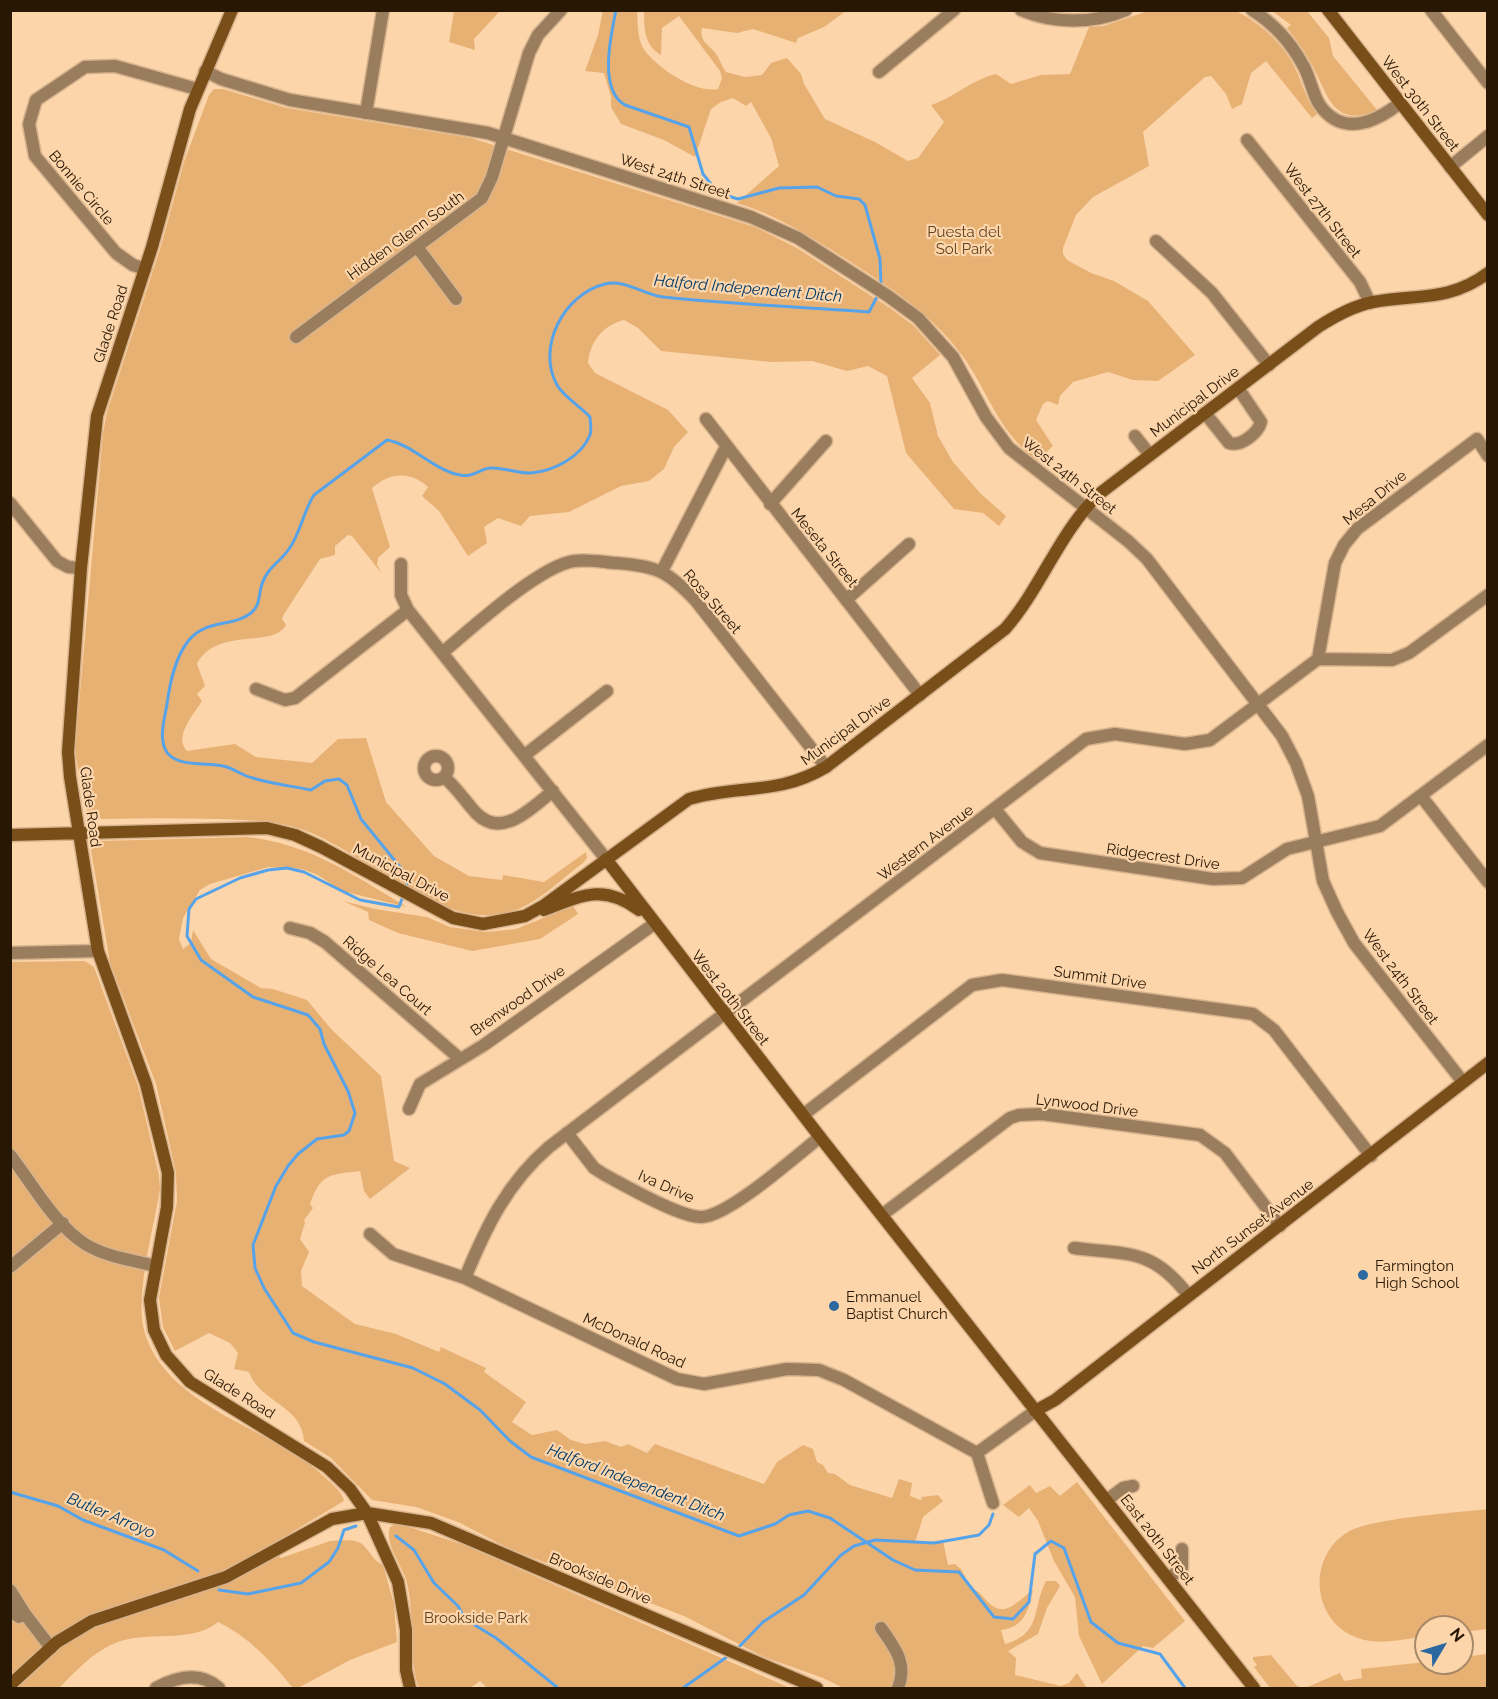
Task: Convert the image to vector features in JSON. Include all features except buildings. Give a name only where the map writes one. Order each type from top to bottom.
[{"type":"street","name":"Glade Road","points":[[232,10],[197,89],[145,269],[98,416],[81,568],[68,752],[77,832],[98,951],[146,1084],[168,1173],[167,1207],[150,1300],[151,1315],[159,1342],[172,1364],[202,1390],[327,1467],[350,1490],[367,1513],[378,1532],[398,1582],[406,1630],[406,1670],[410,1689]]},
{"type":"street","points":[[366,113],[383,10]]},
{"type":"street","name":"Hidden Glenn South","points":[[296,337],[482,198],[492,177],[528,53],[538,35],[561,10]]},
{"type":"street","points":[[879,72],[954,10]]},
{"type":"street","points":[[1021,10],[1051,19],[1074,20],[1100,18],[1126,10]]},
{"type":"street","points":[[1252,10],[1275,28],[1292,48],[1306,71],[1318,101],[1336,118],[1348,123],[1368,123],[1400,103]]},
{"type":"street","name":"West 30th Street","points":[[1329,10],[1488,215]]},
{"type":"street","points":[[1431,10],[1488,83]]},
{"type":"street","name":"Bonnie Circle","points":[[145,269],[133,265],[116,253],[34,156],[29,124],[36,100],[85,67],[115,66],[197,89]]},
{"type":"street","name":"West 24th Street","points":[[205,71],[221,80],[290,100],[436,123],[504,138],[751,217],[821,252],[888,296],[925,325],[954,357],[986,417],[1009,448],[1128,541],[1147,559],[1282,736],[1296,763],[1308,796],[1323,881],[1354,943],[1463,1082]]},
{"type":"street","points":[[1450,167],[1488,136]]},
{"type":"street","name":"West 27th Street","points":[[1247,140],[1360,282],[1370,303]]},
{"type":"street","points":[[1156,241],[1212,293],[1269,364]]},
{"type":"street","points":[[418,248],[456,300]]},
{"type":"street","name":"Municipal Drive","points":[[10,835],[267,828],[295,835],[321,847],[453,918],[483,924],[525,916],[689,799],[711,793],[786,786],[806,779],[826,767],[1005,629],[1019,613],[1085,508],[1150,455],[1329,320],[1370,303],[1443,295],[1469,285],[1488,273]]},
{"type":"street","points":[[1205,413],[1229,443],[1241,443],[1257,430],[1261,422],[1238,388]]},
{"type":"street","name":"Meseta Street","points":[[706,418],[770,504],[920,695]]},
{"type":"street","points":[[1135,436],[1150,455]]},
{"type":"street","name":"Mesa Drive","points":[[1318,659],[1335,563],[1357,529],[1477,439],[1488,456]]},
{"type":"street","points":[[770,504],[826,441]]},
{"type":"street","points":[[662,571],[726,447]]},
{"type":"street","points":[[10,503],[57,561],[69,567],[81,568]]},
{"type":"street","points":[[846,600],[909,544]]},
{"type":"street","name":"Rosa Street","points":[[442,653],[536,579],[561,565],[587,561],[632,564],[662,571],[696,601],[826,767]]},
{"type":"street","points":[[256,689],[285,700],[294,698],[406,606],[400,583],[401,564]]},
{"type":"street","points":[[1318,659],[1392,660],[1423,644],[1488,595]]},
{"type":"street","name":"West 20th Street","points":[[406,606],[525,755],[1035,1411]]},
{"type":"street","name":"Western Avenue","points":[[465,1278],[485,1230],[500,1202],[529,1165],[567,1133],[1086,740],[1115,734],[1185,744],[1210,740],[1318,659]]},
{"type":"street","points":[[525,755],[607,691]]},
{"type":"street","name":"Ridgecrest Drive","points":[[995,809],[1022,842],[1050,856],[1226,880],[1242,878],[1287,849],[1380,825],[1488,745]]},
{"type":"street","points":[[444,777],[476,813],[484,820],[497,824],[517,818],[553,791]]},
{"type":"street","points":[[1421,796],[1488,882]]},
{"type":"street","points":[[525,916],[598,892],[615,896],[651,920]]},
{"type":"street","name":"Brenwood Drive","points":[[409,1108],[420,1084],[483,1045],[651,920]]},
{"type":"street","name":"Ridge Lea Court","points":[[290,928],[310,933],[324,942],[459,1058]]},
{"type":"street","points":[[10,953],[98,951]]},
{"type":"street","name":"Summit Drive","points":[[803,1115],[972,985],[1002,980],[1253,1014],[1274,1030],[1371,1156]]},
{"type":"street","name":"North Sunset Avenue","points":[[1035,1411],[1055,1400],[1188,1294],[1371,1156],[1488,1063]]},
{"type":"street","name":"Lynwood Drive","points":[[882,1215],[1010,1118],[1019,1115],[1042,1114],[1191,1133],[1209,1139],[1225,1153],[1280,1226]]},
{"type":"street","name":"Iva Drive","points":[[567,1133],[590,1163],[604,1176],[687,1214],[703,1217],[726,1210],[820,1137]]},
{"type":"street","points":[[10,1155],[63,1223],[84,1244],[111,1256],[156,1266]]},
{"type":"street","points":[[10,1267],[63,1223]]},
{"type":"street","name":"McDonald Road","points":[[370,1234],[393,1254],[465,1278],[687,1382],[704,1384],[726,1382],[787,1369],[808,1368],[830,1374],[977,1453]]},
{"type":"street","points":[[1074,1248],[1150,1259],[1166,1268],[1188,1294]]},
{"type":"street","points":[[993,1503],[977,1453],[1035,1411]]},
{"type":"street","name":"East 20th Street","points":[[1035,1411],[1254,1689]]},
{"type":"street","points":[[1107,1500],[1123,1488],[1133,1486]]},
{"type":"street","name":"Brookside Drive","points":[[10,1685],[51,1648],[92,1621],[226,1577],[318,1525],[350,1514],[367,1513],[431,1523],[817,1689]]},
{"type":"street","points":[[1168,1579],[1182,1568],[1182,1549]]},
{"type":"street","points":[[10,1590],[51,1648]]},
{"type":"street","points":[[10,1611],[19,1617],[25,1614]]},
{"type":"street","points":[[881,1628],[901,1661],[903,1669],[898,1689]]},
{"type":"street","points":[[156,1689],[176,1678],[190,1676],[213,1683],[219,1689]]},
{"type":"green space","points":[[454,10],[500,11],[474,39],[475,50],[449,42]]},
{"type":"green space","name":"Puesta del Sol Park","points":[[603,10],[637,11],[640,39],[649,55],[677,78],[709,89],[718,89],[722,78],[720,71],[679,16],[662,28],[661,55],[648,41],[644,11],[846,11],[824,27],[798,38],[796,43],[753,29],[737,33],[702,28],[701,33],[726,72],[745,77],[762,75],[771,63],[787,58],[801,74],[804,84],[825,119],[875,142],[908,161],[918,158],[944,122],[931,105],[979,80],[996,74],[1011,84],[1041,75],[1070,74],[1089,27],[1104,26],[1148,11],[1236,11],[1245,16],[1262,28],[1284,50],[1317,114],[1312,118],[1266,61],[1251,73],[1242,104],[1232,109],[1226,94],[1211,76],[1205,77],[1143,132],[1149,166],[1093,197],[1076,215],[1063,248],[1063,254],[1067,260],[1091,273],[1114,281],[1148,301],[1195,355],[1158,381],[1133,380],[1108,372],[1073,382],[1060,396],[1058,405],[1048,401],[1043,404],[1036,420],[1053,446],[1037,461],[1002,423],[961,354],[936,325],[878,280],[807,235],[780,220],[737,203],[779,166],[771,138],[751,102],[746,106],[733,98],[711,109],[695,157],[664,140],[621,124],[611,107],[611,97],[604,73],[585,71],[598,35]]},
{"type":"green space","points":[[1272,11],[1307,11],[1329,38],[1333,56],[1377,110],[1362,115],[1351,115],[1341,112],[1334,106],[1298,42],[1287,28],[1291,25]]},
{"type":"green space","points":[[214,89],[223,89],[287,108],[471,138],[755,227],[797,248],[890,308],[914,326],[940,355],[912,378],[930,403],[938,436],[953,462],[981,494],[1006,516],[999,526],[983,513],[954,509],[906,453],[887,376],[868,366],[847,371],[812,361],[771,362],[661,351],[638,328],[624,320],[617,322],[604,330],[595,341],[588,363],[595,373],[668,410],[688,432],[674,447],[664,469],[649,481],[621,486],[569,512],[530,516],[521,526],[498,518],[484,527],[487,543],[468,556],[439,511],[422,496],[428,487],[407,476],[385,479],[372,488],[390,547],[378,558],[377,565],[382,574],[352,536],[348,535],[335,546],[335,555],[320,559],[284,614],[282,619],[286,625],[279,632],[269,636],[231,641],[206,652],[197,664],[205,686],[197,694],[202,701],[186,726],[182,739],[187,751],[235,744],[256,757],[312,763],[338,739],[366,738],[386,802],[434,856],[469,876],[502,880],[503,875],[544,882],[586,852],[587,858],[583,863],[545,893],[521,908],[493,915],[465,913],[408,889],[326,840],[291,826],[238,820],[102,819],[88,812],[83,802],[75,749],[103,433],[107,412],[161,246],[184,162],[209,95]]},
{"type":"green space","points":[[247,837],[291,846],[312,854],[350,873],[407,907],[342,891],[318,875],[302,869],[268,867],[210,884],[200,890],[183,918],[179,939],[183,949],[191,943],[193,930],[211,959],[261,988],[273,989],[307,1000],[331,1029],[381,1076],[394,1161],[410,1168],[370,1199],[364,1191],[360,1171],[333,1175],[322,1181],[310,1204],[313,1208],[304,1220],[300,1239],[309,1252],[301,1271],[302,1286],[355,1324],[396,1334],[439,1352],[441,1347],[486,1368],[484,1372],[526,1402],[512,1422],[532,1435],[557,1430],[571,1440],[585,1444],[605,1441],[621,1447],[628,1444],[647,1453],[655,1444],[764,1484],[777,1462],[803,1445],[813,1449],[817,1462],[823,1465],[828,1473],[835,1474],[850,1485],[892,1498],[899,1479],[912,1483],[910,1496],[921,1500],[922,1497],[938,1495],[943,1501],[923,1517],[915,1543],[943,1541],[948,1565],[955,1564],[961,1569],[971,1588],[998,1609],[1010,1607],[1033,1590],[1027,1611],[1020,1622],[1001,1630],[1005,1644],[1017,1640],[1031,1627],[1046,1581],[1056,1581],[1060,1586],[1047,1608],[1038,1634],[1008,1651],[1016,1658],[1015,1675],[1061,1686],[1069,1683],[1077,1673],[1087,1688],[843,1688],[823,1678],[764,1657],[684,1616],[510,1549],[458,1522],[416,1507],[372,1500],[331,1458],[304,1441],[296,1419],[254,1382],[249,1372],[234,1369],[238,1353],[230,1343],[209,1333],[175,1351],[163,1327],[159,1298],[177,1201],[176,1173],[156,1084],[110,963],[91,850],[96,843],[101,841]]},
{"type":"green space","points":[[343,901],[375,909],[427,917],[450,927],[486,932],[516,929],[573,906],[578,914],[540,939],[472,951],[398,933],[369,920],[368,912]]},
{"type":"green space","points":[[85,961],[94,967],[138,1086],[159,1175],[160,1189],[146,1260],[142,1298],[144,1330],[156,1357],[175,1380],[198,1399],[306,1462],[335,1487],[344,1501],[227,1571],[55,1638],[11,1678],[11,962]]},
{"type":"green space","points":[[1077,1482],[1185,1621],[1153,1648],[1143,1646],[1102,1684],[1079,1636],[1075,1597],[1054,1561],[1038,1521],[1029,1508],[1019,1517],[1003,1505],[1030,1485],[1036,1493],[1050,1486],[1060,1496]]},
{"type":"green space","points":[[1487,1509],[1487,1629],[1474,1631],[1474,1615],[1414,1615],[1414,1638],[1374,1641],[1358,1638],[1343,1630],[1331,1618],[1320,1588],[1325,1557],[1334,1543],[1359,1527],[1435,1514]]},
{"type":"green space","name":"Brookside Park","points":[[397,1523],[464,1545],[790,1688],[487,1688],[480,1681],[470,1688],[419,1688],[413,1662],[409,1593],[406,1579],[389,1539],[390,1527]]},
{"type":"green space","points":[[330,1541],[356,1541],[383,1565],[394,1604],[397,1642],[350,1660],[298,1688],[293,1688],[259,1651],[240,1635],[218,1622],[195,1633],[139,1637],[113,1644],[90,1658],[59,1688],[14,1688],[51,1654],[83,1631],[277,1554],[281,1558]]},
{"type":"green space","points":[[1487,1654],[1487,1688],[1305,1688],[1340,1673],[1344,1681],[1362,1678],[1361,1669],[1414,1663],[1414,1675],[1474,1675],[1474,1656]]},
{"type":"green space","points":[[1271,1655],[1297,1686],[1303,1688],[1270,1688],[1254,1667],[1257,1665],[1253,1657]]},
{"type":"waterway","name":"Halford Independent Ditch","points":[[616,10],[608,61],[609,75],[617,98],[625,105],[689,127],[703,174],[718,193],[738,199],[779,188],[817,187],[836,196],[859,199],[865,205],[880,259],[881,286]]},
{"type":"waterway","name":"Halford Independent Ditch","points":[[405,890],[409,878],[361,819],[347,785],[339,779],[325,781],[311,790],[245,776],[223,766],[183,762],[169,755],[163,744],[164,720],[174,670],[189,640],[203,629],[237,620],[254,610],[264,578],[293,542],[314,495],[387,440],[406,447],[441,468],[465,476],[490,468],[526,473],[540,472],[557,466],[580,450],[590,435],[590,417],[557,385],[551,370],[550,355],[552,339],[566,310],[590,290],[612,283],[627,285],[663,297],[869,312],[878,295]]},
{"type":"waterway","name":"Halford Independent Ditch","points":[[403,896],[399,907],[360,900],[304,872],[287,868],[268,870],[240,878],[196,899],[189,909],[187,936],[201,960],[253,997],[308,1015],[320,1029],[324,1044],[348,1091],[355,1113],[349,1131],[344,1135],[317,1139],[298,1154],[288,1166],[276,1186],[253,1245],[255,1268],[264,1288],[293,1333],[314,1342],[413,1368],[445,1384],[480,1410],[510,1441],[531,1457],[739,1536],[775,1524],[789,1515],[808,1511],[830,1518],[893,1560],[915,1570],[959,1572],[994,1617],[1013,1619],[1029,1602],[1035,1554],[1051,1541],[1064,1548],[1091,1622],[1118,1643],[1160,1654],[1185,1688]]},
{"type":"waterway","name":"Butler Arroyo","points":[[10,1492],[58,1506],[83,1520],[164,1550],[198,1571]]},
{"type":"waterway","points":[[736,1650],[763,1622],[804,1595],[841,1555],[854,1546],[875,1540],[934,1543],[979,1535],[989,1525],[993,1514]]},
{"type":"waterway","name":"Butler Arroyo","points":[[219,1590],[248,1594],[301,1583],[329,1562],[338,1548],[344,1530],[356,1526]]},
{"type":"waterway","name":"Butler Arroyo","points":[[396,1536],[414,1550],[434,1583],[458,1606],[465,1619],[496,1638],[558,1688]]},
{"type":"waterway","points":[[683,1688],[731,1654]]},
{"type":"place","name":"Farmington High School","points":[[1363,1275]]},
{"type":"place","name":"Emmanuel Baptist Church","points":[[834,1306]]}]
